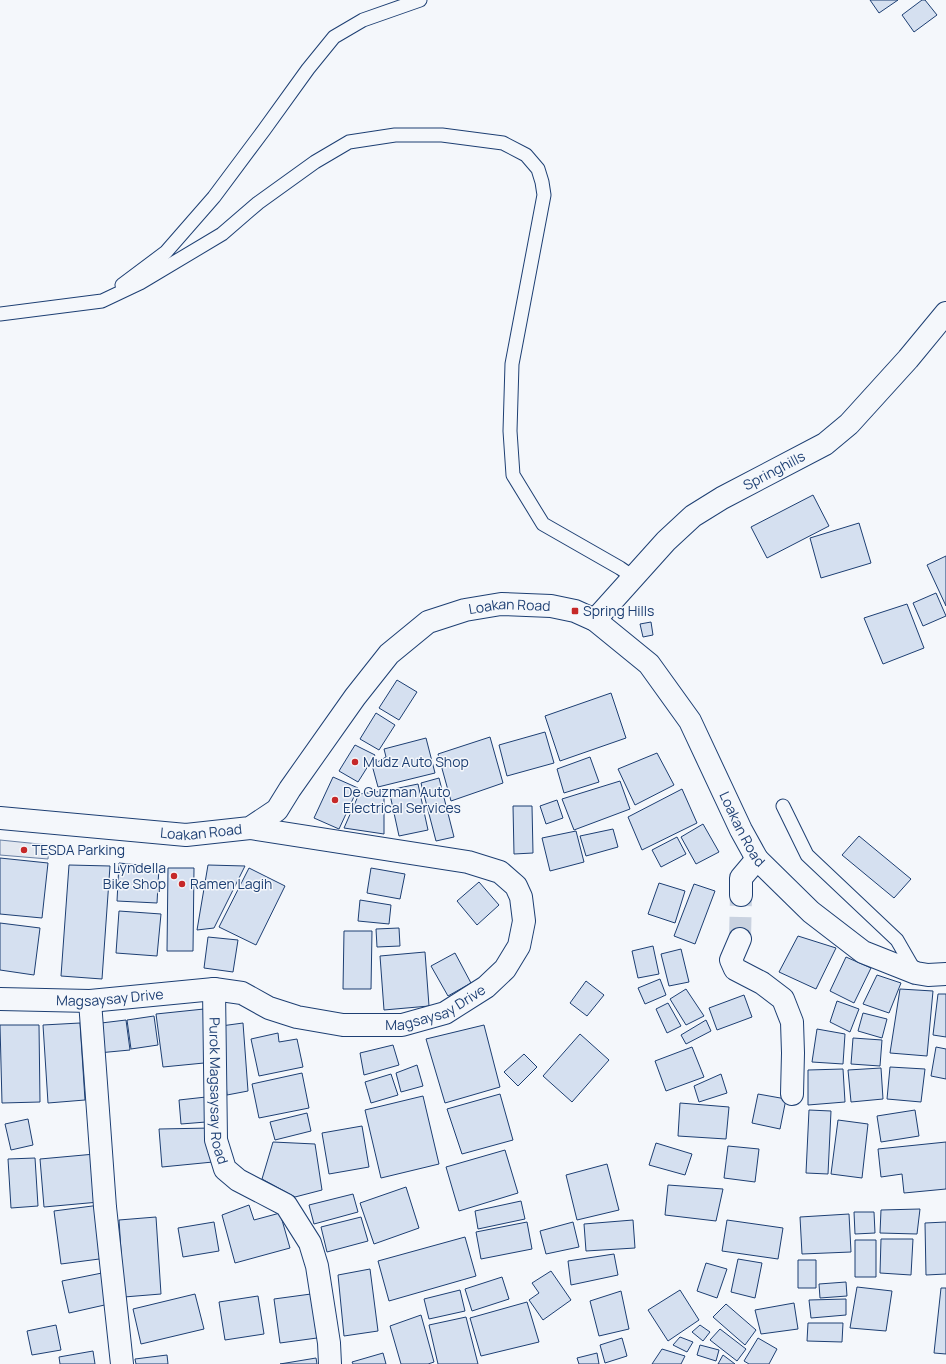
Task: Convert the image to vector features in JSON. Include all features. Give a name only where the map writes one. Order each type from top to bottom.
[{"type":"street","name":"Springhills","points":[[595,620],[633,577],[693,516],[722,498],[825,444],[849,424],[908,359],[946,313]]},
{"type":"street","name":"Loakan Road","points":[[0,818],[186,835],[250,828],[277,810],[290,789],[355,697],[389,654],[428,622],[465,610],[501,604],[551,606],[575,611],[595,620],[650,664],[690,721],[741,830],[757,859],[811,912],[863,952],[916,973],[928,975],[946,974]]},
{"type":"street","name":"Magsaysay Drive","points":[[0,999],[90,1001],[214,989],[242,993],[269,1008],[297,1018],[343,1025],[402,1025],[445,1013],[486,987],[505,969],[519,946],[524,920],[521,897],[516,886],[500,872],[468,862],[250,828]]},
{"type":"street","points":[[741,895],[741,878],[757,859]]},
{"type":"street","points":[[740,939],[731,960],[735,969],[762,983],[784,999],[792,1022],[792,1094]]},
{"type":"street","name":"Purok Magsaysay Road","points":[[214,989],[216,1140],[225,1169],[238,1180],[286,1205],[310,1243],[317,1266],[329,1343],[330,1364]]},
{"type":"street","points":[[90,1001],[104,1207],[122,1364]]},
{"type":"lane","points":[[102,300],[166,252],[214,197],[308,69],[334,37],[363,20],[420,0]]},
{"type":"lane","points":[[0,314],[102,300],[140,283],[222,234],[258,203],[308,166],[349,142],[395,135],[442,135],[503,143],[526,156],[538,169],[544,195],[512,364],[510,432],[513,475],[543,524],[633,577]]},
{"type":"lane","points":[[783,806],[807,855],[897,940],[916,973]]},
{"type":"shaded area","name":"TESDA Parking","points":[[0,840],[49,845],[48,859],[0,855]]},
{"type":"building","points":[[870,0],[898,0],[879,13]]},
{"type":"building","points":[[922,0],[925,0],[937,15],[914,32],[902,15]]},
{"type":"building","points":[[813,495],[829,526],[767,558],[751,527]]},
{"type":"building","points":[[859,523],[871,563],[821,578],[810,538]]},
{"type":"building","points":[[946,556],[946,606],[927,565]]},
{"type":"building","points":[[936,593],[946,616],[923,626],[913,603]]},
{"type":"building","points":[[907,604],[924,648],[883,664],[864,618]]},
{"type":"building","points":[[651,622],[653,635],[643,637],[640,624]]},
{"type":"building","points":[[397,680],[417,692],[399,720],[379,708]]},
{"type":"building","points":[[611,693],[626,738],[560,761],[545,716]]},
{"type":"building","points":[[376,713],[395,725],[379,750],[360,739]]},
{"type":"building","points":[[545,732],[554,763],[507,776],[499,745]]},
{"type":"building","points":[[490,737],[503,783],[451,801],[438,754]]},
{"type":"building","points":[[426,738],[435,773],[378,787],[372,765],[386,757],[384,749]]},
{"type":"building","points":[[355,745],[375,755],[358,782],[339,771]]},
{"type":"building","points":[[657,753],[674,785],[635,805],[618,769]]},
{"type":"building","points":[[590,757],[599,782],[564,793],[557,769]]},
{"type":"building","points":[[333,777],[358,788],[339,829],[314,818]]},
{"type":"building","points":[[439,778],[454,837],[436,841],[421,783]]},
{"type":"building","points":[[620,781],[630,809],[574,830],[562,799]]},
{"type":"building","points":[[418,784],[428,830],[399,836],[389,790]]},
{"type":"building","points":[[682,789],[697,823],[642,850],[628,817]]},
{"type":"building","points":[[384,791],[384,834],[344,828],[359,794]]},
{"type":"building","points":[[557,800],[563,818],[546,824],[540,806]]},
{"type":"building","points":[[513,806],[532,806],[533,853],[514,854]]},
{"type":"building","points":[[703,824],[719,852],[696,864],[681,837]]},
{"type":"building","points":[[613,829],[618,847],[586,856],[580,836]]},
{"type":"building","points":[[576,831],[584,862],[550,871],[542,838]]},
{"type":"building","points":[[859,836],[911,879],[894,898],[842,855]]},
{"type":"building","points":[[677,837],[686,854],[661,867],[652,850]]},
{"type":"building","points":[[0,858],[48,863],[42,918],[0,914]]},
{"type":"building","points":[[119,863],[159,867],[157,903],[117,901]]},
{"type":"building","points":[[69,865],[110,866],[102,979],[61,976]]},
{"type":"building","points":[[208,865],[245,866],[214,928],[197,930]]},
{"type":"building","points":[[168,868],[194,868],[193,951],[167,951]]},
{"type":"building","points":[[249,868],[285,886],[256,945],[219,927]]},
{"type":"building","points":[[371,868],[405,874],[400,899],[367,893]]},
{"type":"building","points":[[479,882],[499,905],[477,925],[457,901]]},
{"type":"building","points":[[659,883],[685,891],[675,923],[648,914]]},
{"type":"building","points":[[694,884],[715,891],[695,944],[674,936]]},
{"type":"building","points":[[360,900],[391,905],[389,924],[358,921]]},
{"type":"building","points":[[119,911],[161,914],[157,956],[116,953]]},
{"type":"building","points":[[0,923],[40,928],[34,975],[0,970]]},
{"type":"building","points":[[399,928],[400,946],[377,947],[376,929]]},
{"type":"building","points":[[344,931],[372,931],[371,989],[343,989]]},
{"type":"building","points":[[798,936],[836,948],[816,989],[779,972]]},
{"type":"building","points":[[208,937],[238,940],[233,972],[204,968]]},
{"type":"building","points":[[653,946],[659,974],[638,978],[632,951]]},
{"type":"building","points":[[681,949],[689,982],[669,986],[661,954]]},
{"type":"building","points":[[425,952],[429,1006],[384,1010],[380,956]]},
{"type":"building","points":[[455,953],[471,983],[448,996],[431,966]]},
{"type":"building","points":[[846,957],[871,968],[854,1003],[830,991]]},
{"type":"building","points":[[877,975],[901,983],[889,1013],[863,1004]]},
{"type":"building","points":[[660,979],[666,995],[645,1004],[638,988]]},
{"type":"building","points":[[586,981],[604,995],[587,1016],[570,1003]]},
{"type":"building","points":[[686,989],[704,1016],[686,1025],[670,999]]},
{"type":"building","points":[[900,989],[933,991],[927,1056],[890,1053]]},
{"type":"building","points":[[938,994],[946,994],[946,1037],[933,1035]]},
{"type":"building","points":[[744,995],[752,1017],[717,1030],[709,1008]]},
{"type":"building","points":[[837,1001],[859,1009],[850,1032],[830,1022]]},
{"type":"building","points":[[668,1003],[681,1026],[667,1033],[656,1009]]},
{"type":"building","points":[[204,1009],[204,1063],[163,1067],[156,1014]]},
{"type":"building","points":[[863,1013],[887,1019],[882,1038],[858,1031]]},
{"type":"building","points":[[154,1016],[158,1045],[131,1049],[127,1020]]},
{"type":"building","points":[[126,1020],[130,1050],[98,1053],[93,1024]]},
{"type":"building","points":[[706,1020],[711,1031],[686,1044],[681,1035]]},
{"type":"building","points":[[80,1023],[85,1100],[48,1103],[43,1025]]},
{"type":"building","points":[[243,1023],[248,1091],[227,1095],[221,1026]]},
{"type":"building","points":[[0,1025],[39,1025],[40,1102],[2,1103]]},
{"type":"building","points":[[484,1025],[500,1087],[445,1103],[426,1039]]},
{"type":"building","points":[[817,1029],[845,1034],[843,1064],[812,1062]]},
{"type":"building","points":[[278,1033],[279,1042],[297,1039],[303,1067],[259,1076],[251,1039]]},
{"type":"building","points":[[580,1034],[609,1060],[572,1102],[543,1076]]},
{"type":"building","points":[[853,1038],[882,1040],[880,1066],[851,1064]]},
{"type":"building","points":[[393,1045],[399,1065],[364,1075],[360,1053]]},
{"type":"building","points":[[692,1047],[704,1077],[666,1091],[655,1061]]},
{"type":"building","points":[[936,1047],[946,1049],[946,1079],[931,1076]]},
{"type":"building","points":[[524,1054],[537,1067],[518,1086],[504,1072]]},
{"type":"building","points":[[417,1065],[423,1086],[401,1092],[396,1073]]},
{"type":"building","points":[[890,1067],[925,1069],[921,1102],[887,1099]]},
{"type":"building","points":[[881,1068],[883,1099],[851,1102],[848,1070]]},
{"type":"building","points":[[843,1069],[845,1102],[808,1105],[808,1070]]},
{"type":"building","points":[[302,1073],[309,1108],[259,1118],[252,1084]]},
{"type":"building","points":[[391,1074],[398,1095],[371,1103],[365,1082]]},
{"type":"building","points":[[721,1074],[727,1093],[699,1102],[694,1086]]},
{"type":"building","points":[[500,1094],[513,1140],[462,1154],[447,1109]]},
{"type":"building","points":[[758,1094],[786,1099],[780,1129],[752,1123]]},
{"type":"building","points":[[423,1096],[439,1164],[381,1178],[365,1110]]},
{"type":"building","points":[[206,1097],[206,1122],[181,1124],[179,1100]]},
{"type":"building","points":[[680,1103],[729,1107],[726,1139],[678,1136]]},
{"type":"building","points":[[809,1110],[831,1111],[828,1174],[806,1173]]},
{"type":"building","points":[[915,1110],[919,1136],[881,1142],[877,1116]]},
{"type":"building","points":[[307,1113],[311,1131],[275,1140],[270,1122]]},
{"type":"building","points":[[28,1119],[33,1145],[11,1150],[5,1124]]},
{"type":"building","points":[[838,1120],[868,1124],[862,1178],[831,1174]]},
{"type":"building","points":[[362,1126],[369,1167],[329,1174],[322,1133]]},
{"type":"building","points":[[211,1128],[213,1162],[162,1167],[159,1129]]},
{"type":"building","points":[[273,1142],[315,1144],[322,1190],[295,1197],[262,1179]]},
{"type":"building","points":[[946,1142],[946,1189],[904,1193],[902,1174],[881,1177],[878,1149]]},
{"type":"building","points":[[656,1143],[692,1154],[685,1175],[649,1165]]},
{"type":"building","points":[[728,1146],[759,1149],[755,1182],[724,1178]]},
{"type":"building","points":[[505,1150],[518,1193],[459,1211],[446,1167]]},
{"type":"building","points":[[95,1154],[99,1202],[44,1207],[40,1159]]},
{"type":"building","points":[[35,1158],[38,1206],[11,1208],[8,1159]]},
{"type":"building","points":[[607,1164],[619,1210],[577,1220],[566,1175]]},
{"type":"building","points":[[668,1185],[723,1189],[716,1221],[665,1215]]},
{"type":"building","points":[[406,1187],[419,1228],[374,1244],[360,1203]]},
{"type":"building","points":[[353,1194],[358,1212],[314,1224],[309,1205]]},
{"type":"building","points":[[521,1201],[525,1219],[478,1229],[475,1211]]},
{"type":"building","points":[[100,1205],[107,1258],[61,1264],[54,1211]]},
{"type":"building","points":[[249,1205],[254,1220],[280,1213],[290,1248],[235,1263],[222,1215]]},
{"type":"building","points":[[920,1209],[917,1234],[880,1233],[881,1210]]},
{"type":"building","points":[[854,1212],[874,1212],[875,1233],[855,1234]]},
{"type":"building","points":[[849,1214],[851,1252],[802,1254],[800,1217]]},
{"type":"building","points":[[156,1217],[161,1294],[124,1297],[119,1220]]},
{"type":"building","points":[[361,1217],[368,1241],[327,1252],[321,1227]]},
{"type":"building","points":[[633,1220],[635,1248],[586,1251],[584,1224]]},
{"type":"building","points":[[727,1220],[783,1228],[778,1259],[722,1251]]},
{"type":"building","points":[[214,1222],[219,1251],[183,1257],[178,1228]]},
{"type":"building","points":[[527,1222],[532,1249],[481,1259],[476,1232]]},
{"type":"building","points":[[573,1222],[579,1247],[546,1254],[540,1231]]},
{"type":"building","points":[[946,1222],[946,1274],[926,1275],[925,1223]]},
{"type":"building","points":[[465,1237],[476,1276],[389,1301],[378,1261]]},
{"type":"building","points":[[881,1239],[913,1239],[911,1275],[880,1273]]},
{"type":"building","points":[[855,1240],[876,1240],[876,1277],[855,1277]]},
{"type":"building","points":[[614,1254],[618,1275],[571,1285],[568,1261]]},
{"type":"building","points":[[738,1259],[762,1263],[755,1298],[731,1292]]},
{"type":"building","points":[[798,1260],[816,1260],[816,1288],[798,1288]]},
{"type":"building","points":[[706,1263],[727,1269],[717,1298],[697,1291]]},
{"type":"building","points":[[370,1269],[378,1331],[344,1336],[338,1275]]},
{"type":"building","points":[[551,1271],[571,1300],[543,1320],[529,1300],[539,1293],[532,1283]]},
{"type":"building","points":[[102,1273],[109,1304],[69,1313],[62,1281]]},
{"type":"building","points":[[502,1277],[509,1299],[472,1311],[465,1289]]},
{"type":"building","points":[[846,1282],[847,1296],[820,1298],[819,1284]]},
{"type":"building","points":[[857,1287],[892,1291],[886,1331],[850,1328]]},
{"type":"building","points":[[941,1288],[946,1288],[946,1354],[934,1353]]},
{"type":"building","points":[[460,1290],[465,1311],[429,1319],[424,1299]]},
{"type":"building","points":[[680,1290],[699,1320],[668,1341],[648,1310]]},
{"type":"building","points":[[621,1291],[629,1329],[599,1336],[590,1301]]},
{"type":"building","points":[[195,1294],[204,1329],[141,1344],[133,1309]]},
{"type":"building","points":[[311,1294],[317,1338],[280,1343],[274,1299]]},
{"type":"building","points":[[258,1296],[264,1334],[225,1340],[219,1302]]},
{"type":"building","points":[[846,1299],[846,1315],[811,1318],[809,1300]]},
{"type":"building","points":[[527,1302],[539,1342],[481,1356],[470,1318]]},
{"type":"building","points":[[794,1303],[798,1329],[761,1334],[755,1310]]},
{"type":"building","points":[[726,1304],[756,1330],[745,1345],[713,1317]]},
{"type":"building","points":[[421,1315],[434,1362],[428,1364],[401,1364],[390,1326]]},
{"type":"building","points":[[466,1317],[478,1364],[438,1364],[429,1325]]},
{"type":"building","points":[[808,1323],[843,1323],[842,1342],[807,1341]]},
{"type":"building","points":[[56,1325],[61,1350],[32,1355],[27,1331]]},
{"type":"building","points":[[700,1325],[710,1332],[703,1341],[692,1332]]},
{"type":"building","points":[[720,1329],[746,1349],[737,1361],[710,1340]]},
{"type":"building","points":[[680,1337],[693,1342],[687,1352],[673,1345]]},
{"type":"building","points":[[622,1338],[627,1356],[605,1363],[600,1345]]},
{"type":"building","points":[[758,1338],[777,1349],[769,1364],[749,1364],[744,1361]]},
{"type":"building","points":[[700,1345],[719,1350],[716,1361],[697,1355]]},
{"type":"building","points":[[662,1349],[685,1356],[681,1364],[652,1364]]},
{"type":"building","points":[[93,1351],[95,1364],[60,1364],[59,1357]]},
{"type":"building","points":[[383,1353],[386,1364],[353,1364],[352,1362]]},
{"type":"building","points":[[597,1353],[599,1364],[579,1364],[577,1358]]},
{"type":"building","points":[[167,1355],[168,1364],[136,1364],[135,1359]]},
{"type":"building","points":[[723,1355],[735,1364],[718,1364]]},
{"type":"building","points":[[316,1358],[317,1364],[280,1364]]},
{"type":"tunnel","points":[[740,939],[741,895]]},
{"type":"place","name":"Spring Hills","points":[[575,611]]},
{"type":"place","name":"Mudz Auto Shop","points":[[355,762]]},
{"type":"place","name":"De Guzman Auto Electrical Services","points":[[335,800]]},
{"type":"place","name":"TESDA Parking","points":[[24,850]]},
{"type":"place","name":"Lyndella Bike Shop","points":[[174,876]]},
{"type":"place","name":"Ramen Lagih","points":[[182,884]]}]
